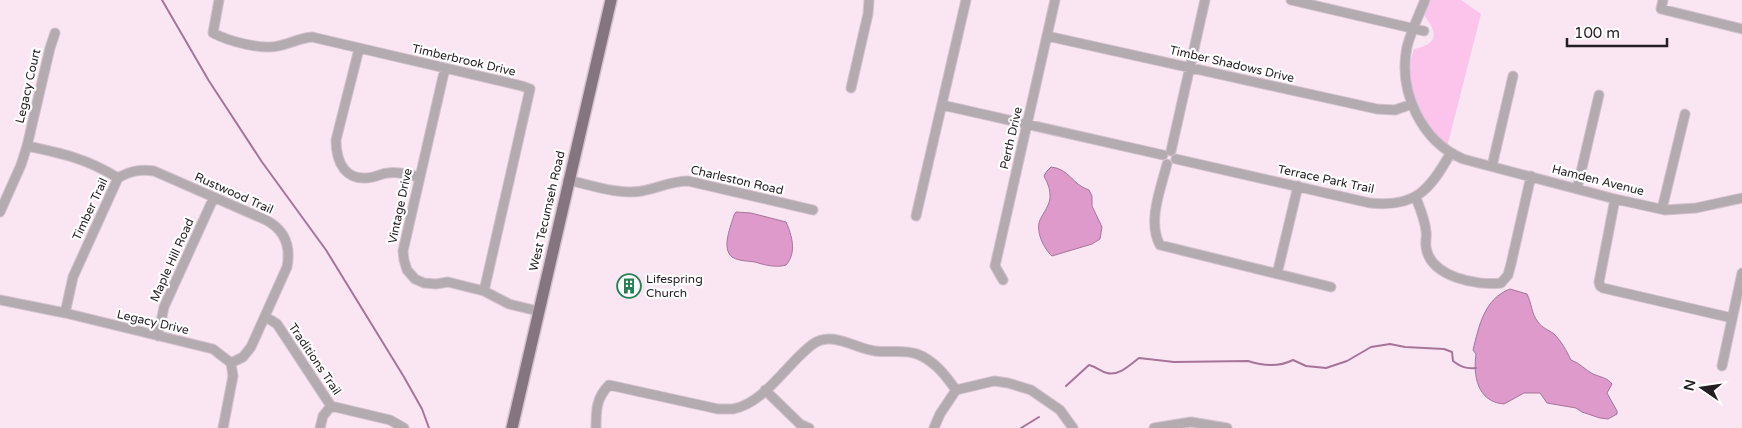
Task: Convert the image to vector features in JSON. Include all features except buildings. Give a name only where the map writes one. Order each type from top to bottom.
[{"type":"main road","name":"West Tecumseh Road","points":[[512,428],[611,0]]},
{"type":"street","name":"Timberbrook Drive","points":[[219,0],[213,33],[222,38],[270,47],[279,46],[304,37],[312,37],[530,89],[484,291]]},
{"type":"street","points":[[851,88],[868,14],[869,0]]},
{"type":"street","points":[[916,216],[966,0]]},
{"type":"street","name":"Perth Drive","points":[[1003,280],[995,266],[1055,0]]},
{"type":"street","points":[[1205,0],[1154,222],[1155,236],[1160,245],[1331,286]]},
{"type":"street","points":[[1291,0],[1424,31]]},
{"type":"street","points":[[1425,0],[1407,46],[1405,68],[1406,88],[1417,116],[1428,132],[1450,154],[1438,176],[1416,198],[1426,230],[1426,248],[1433,262],[1444,273],[1459,278],[1488,285],[1501,283],[1508,275],[1531,176]]},
{"type":"street","points":[[1663,0],[1661,9],[1742,29]]},
{"type":"street","name":"Legacy Court","points":[[0,212],[21,165],[27,146],[50,48],[56,33]]},
{"type":"street","name":"Timber Shadows Drive","points":[[1047,36],[1377,109],[1395,110],[1412,104]]},
{"type":"street","points":[[359,49],[336,140],[336,152],[341,166],[350,174],[366,178],[389,172],[419,177]]},
{"type":"street","name":"Vintage Drive","points":[[445,68],[403,251],[407,270],[415,279],[424,283],[448,282],[484,291],[509,304],[538,311]]},
{"type":"street","points":[[1492,166],[1513,76]]},
{"type":"street","points":[[1577,189],[1599,95]]},
{"type":"street","name":"Terrace Park Trail","points":[[942,105],[1385,204],[1400,203],[1416,198]]},
{"type":"street","points":[[1662,209],[1685,114]]},
{"type":"street","name":"Timber Trail","points":[[27,146],[74,156],[118,178],[73,277],[65,313]]},
{"type":"street","name":"Hamden Avenue","points":[[1450,154],[1615,199],[1662,209],[1696,208],[1742,198]]},
{"type":"street","name":"Rustwood Trail","points":[[118,178],[142,169],[154,171],[273,223],[284,236],[288,246],[289,257],[287,267],[251,347],[243,357],[231,363]]},
{"type":"street","name":"Charleston Road","points":[[568,180],[613,190],[632,192],[674,182],[688,181],[813,210]]},
{"type":"street","points":[[1277,274],[1298,186]]},
{"type":"street","name":"Maple Hill Road","points":[[158,336],[164,308],[214,197]]},
{"type":"street","points":[[1615,199],[1599,282],[1600,286],[1732,318]]},
{"type":"street","points":[[1722,366],[1742,274]]},
{"type":"street","name":"Legacy Drive","points":[[0,300],[65,313],[213,349],[231,363]]},
{"type":"street","name":"Traditions Trail","points":[[266,317],[277,324],[331,406],[390,420],[404,428]]},
{"type":"street","points":[[596,428],[596,411],[600,393],[608,385],[718,409],[733,409],[748,404],[814,343],[825,340],[838,340],[877,352],[901,350],[918,354],[935,364],[956,390]]},
{"type":"street","points":[[223,428],[233,376],[231,363]]},
{"type":"street","points":[[934,428],[940,414],[956,390],[994,381],[1031,390],[1060,410],[1073,428]]},
{"type":"street","points":[[765,390],[800,424],[809,428]]},
{"type":"street","points":[[320,428],[323,416],[331,406]]},
{"type":"street","points":[[1154,428],[1178,423],[1226,428]]},
{"type":"shaded area","points":[[1428,0],[1461,0],[1481,14],[1447,147],[1430,130],[1422,118],[1411,90],[1410,69],[1414,49],[1428,44],[1434,37],[1432,27],[1424,15]]},
{"type":"shaded area","points":[[1051,167],[1067,174],[1078,184],[1089,190],[1092,196],[1092,206],[1102,227],[1100,239],[1092,244],[1052,256],[1043,244],[1039,234],[1040,220],[1050,198],[1049,187],[1044,176]]},
{"type":"shaded area","points":[[736,212],[751,213],[786,222],[792,238],[792,250],[786,265],[771,266],[732,257],[727,248],[727,243]]},
{"type":"shaded area","points":[[1510,289],[1527,294],[1536,319],[1541,326],[1557,337],[1571,360],[1612,384],[1607,393],[1617,414],[1608,419],[1600,418],[1576,408],[1547,403],[1540,393],[1524,393],[1504,404],[1495,402],[1482,393],[1476,379],[1476,354],[1473,350],[1480,323],[1488,306],[1494,299]]},
{"type":"waterway","points":[[162,0],[209,81],[262,162],[326,250],[404,377],[422,409],[429,428]]},
{"type":"waterway","points":[[1066,386],[1089,365],[1111,374],[1124,369],[1139,358],[1174,362],[1248,361],[1271,365],[1293,360],[1306,366],[1326,368],[1347,361],[1371,347],[1390,344],[1405,347],[1444,349],[1452,352],[1453,361],[1459,365],[1466,368],[1476,368]]},
{"type":"waterway","points":[[1021,428],[1039,417]]},
{"type":"place","name":"Lifespring Church","points":[[629,286]]}]
